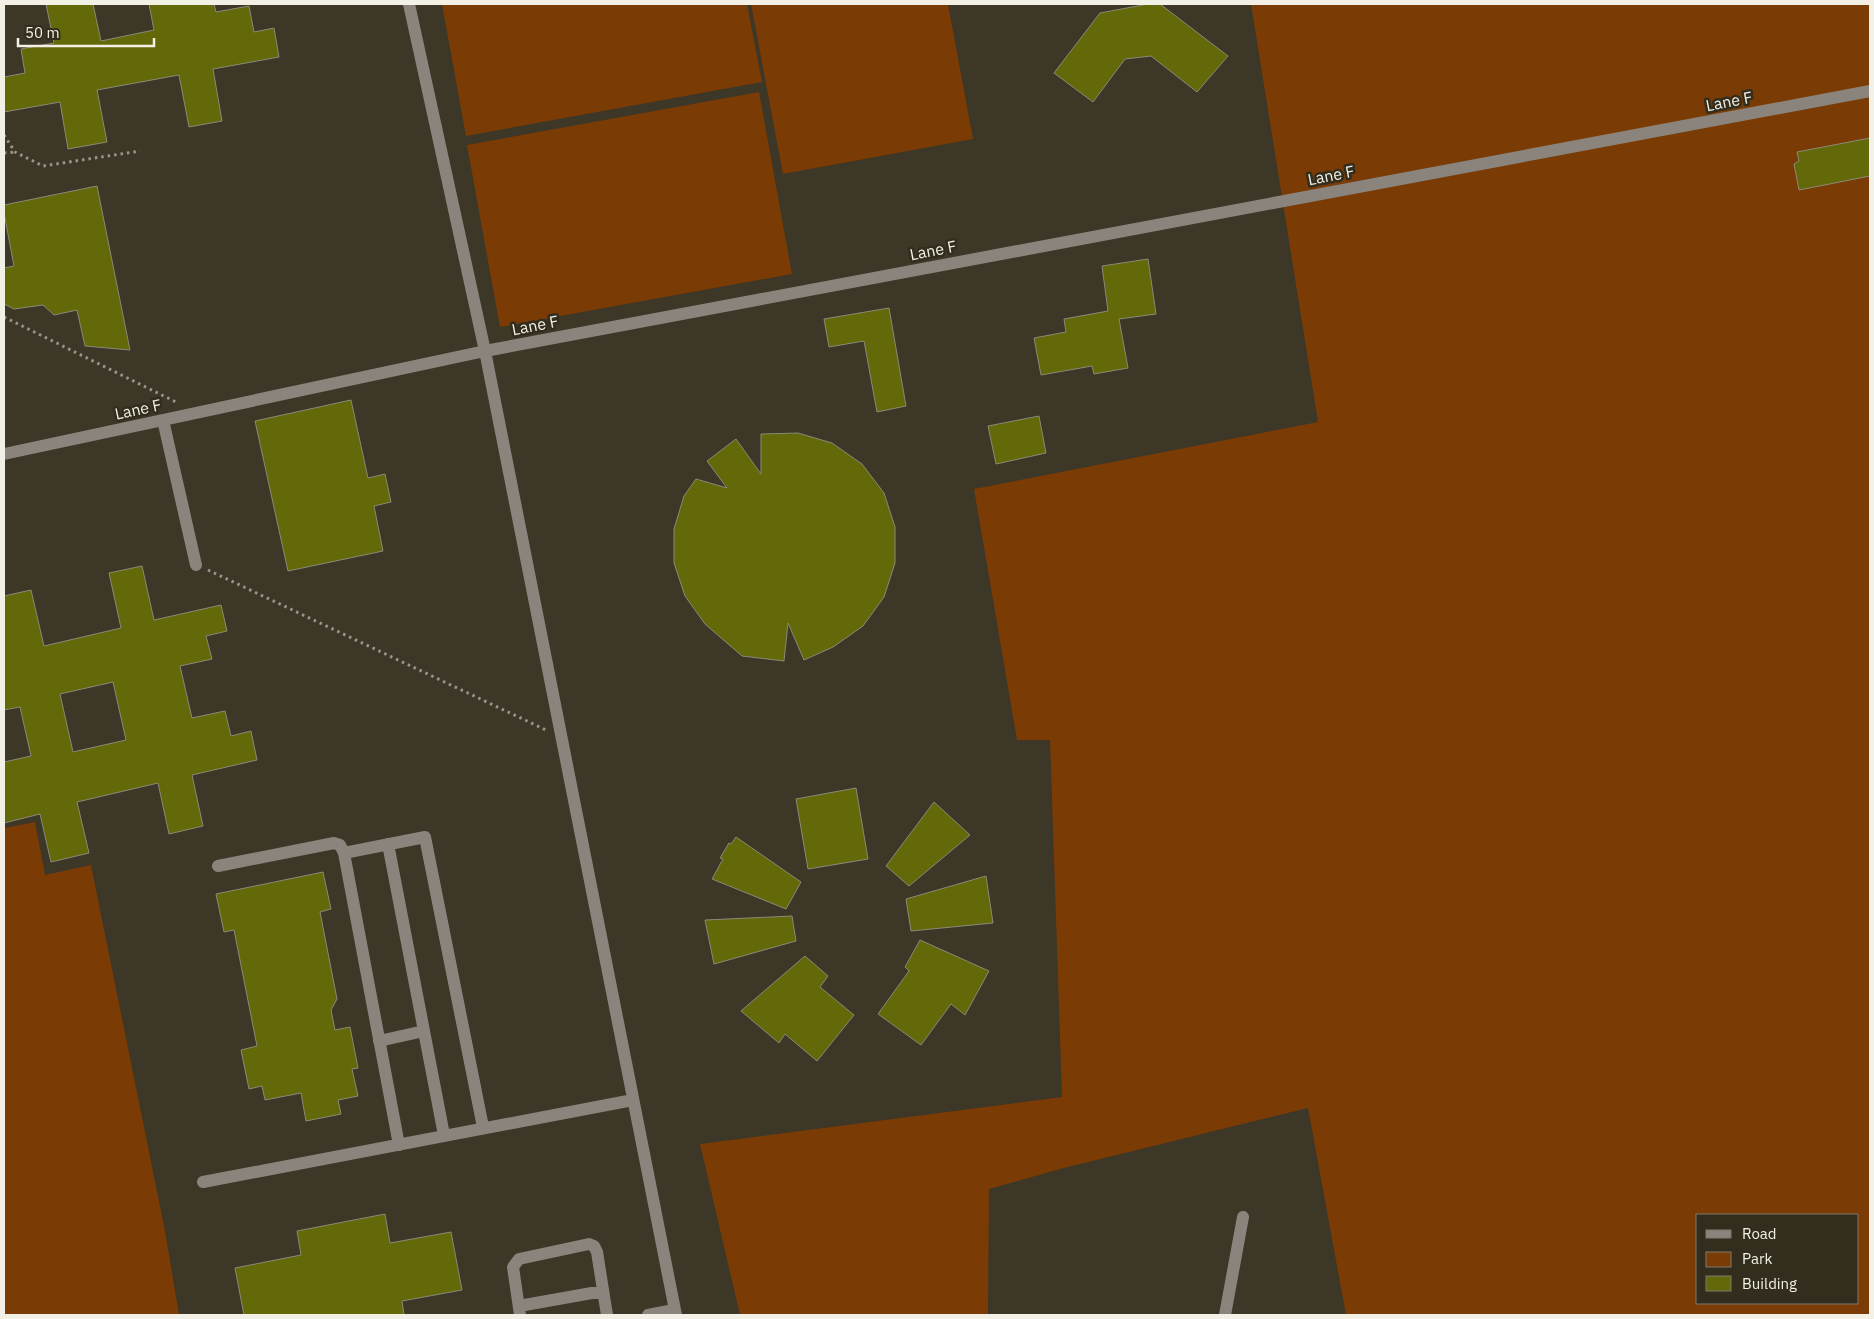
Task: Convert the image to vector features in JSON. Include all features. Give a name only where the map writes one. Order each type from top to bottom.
[{"type":"street","points":[[409,4],[485,351],[675,1313],[648,1315]]},
{"type":"street","name":"Lane F","points":[[4,454],[485,351],[1870,90]]},
{"type":"street","points":[[163,420],[196,565]]},
{"type":"street","points":[[344,853],[425,837],[482,1128]]},
{"type":"street","points":[[218,866],[334,843],[340,846],[344,853],[399,1145]]},
{"type":"street","points":[[388,844],[444,1135]]},
{"type":"street","points":[[379,1041],[424,1031]]},
{"type":"street","points":[[203,1182],[633,1100]]},
{"type":"street","points":[[1225,1315],[1243,1217]]},
{"type":"street","points":[[603,1291],[519,1311],[513,1267],[519,1259],[589,1244],[594,1246],[597,1252],[607,1315]]},
{"type":"path","points":[[4,135],[15,152],[43,166],[140,150]]},
{"type":"path","points":[[4,153],[15,152]]},
{"type":"path","points":[[4,317],[199,412]]},
{"type":"path","points":[[196,565],[561,737]]},
{"type":"green space","points":[[442,4],[747,4],[762,82],[466,136]]},
{"type":"green space","points":[[751,4],[948,4],[973,139],[783,174]]},
{"type":"green space","points":[[1251,4],[1870,4],[1870,1315],[1346,1315],[1308,1108],[1064,1168],[989,1189],[988,1315],[740,1315],[700,1144],[1062,1097],[1050,740],[1017,740],[974,489],[1318,422]]},
{"type":"green space","points":[[759,92],[792,274],[500,327],[467,145]]},
{"type":"green space","points":[[35,822],[45,875],[91,865],[165,1231],[179,1315],[4,1315],[4,828]]},
{"type":"building","points":[[46,4],[93,4],[101,41],[154,30],[149,4],[214,4],[216,12],[249,6],[254,32],[274,28],[279,57],[213,69],[222,121],[189,127],[179,75],[97,90],[107,142],[68,149],[60,102],[4,112],[4,77],[25,73],[21,49],[54,43]]},
{"type":"building","points":[[1148,4],[1160,4],[1228,56],[1197,92],[1151,56],[1125,59],[1093,102],[1054,73],[1100,13]]},
{"type":"building","points":[[1870,138],[1870,176],[1799,190],[1794,164],[1799,161],[1797,152]]},
{"type":"building","points":[[97,186],[130,350],[85,346],[77,310],[54,315],[43,305],[14,309],[4,304],[4,268],[14,266],[4,205]]},
{"type":"building","points":[[1148,259],[1156,314],[1119,319],[1128,368],[1094,374],[1092,366],[1041,375],[1034,338],[1066,332],[1064,319],[1108,311],[1102,266]]},
{"type":"building","points":[[889,308],[906,406],[877,412],[864,341],[829,347],[824,319]]},
{"type":"building","points":[[351,400],[368,478],[385,474],[391,502],[374,506],[383,551],[288,571],[255,421]]},
{"type":"building","points":[[1039,416],[1046,453],[996,464],[988,426]]},
{"type":"building","points":[[798,433],[832,443],[862,464],[884,493],[895,527],[895,563],[884,597],[863,626],[833,647],[804,660],[788,623],[784,661],[742,656],[705,624],[685,596],[674,563],[674,529],[684,496],[696,479],[727,488],[707,461],[736,439],[761,474],[761,434]]},
{"type":"building","points":[[142,566],[154,620],[221,605],[227,631],[206,636],[212,659],[180,666],[192,718],[225,711],[231,736],[251,731],[257,760],[192,775],[203,826],[169,834],[158,783],[77,802],[89,853],[51,862],[40,814],[4,823],[4,762],[31,756],[20,707],[4,710],[4,596],[31,590],[44,646],[121,628],[109,573]],"holes":[[[113,682],[126,740],[73,752],[60,694]]]},
{"type":"building","points":[[856,788],[868,859],[808,869],[796,799]]},
{"type":"building","points":[[934,802],[970,835],[909,886],[886,866]]},
{"type":"building","points":[[736,837],[801,882],[786,909],[712,879],[723,859],[720,858],[729,843],[731,844]]},
{"type":"building","points":[[323,872],[331,909],[320,912],[337,999],[331,1010],[335,1030],[350,1027],[358,1068],[352,1069],[358,1096],[338,1100],[341,1114],[306,1121],[301,1093],[265,1100],[262,1086],[249,1089],[241,1050],[257,1046],[234,930],[224,932],[216,894]]},
{"type":"building","points":[[986,876],[993,923],[911,931],[906,899]]},
{"type":"building","points":[[792,916],[796,941],[714,964],[705,920]]},
{"type":"building","points":[[920,940],[989,971],[965,1015],[951,1004],[921,1045],[878,1014],[909,971],[905,967]]},
{"type":"building","points":[[805,956],[828,976],[820,987],[854,1015],[817,1061],[785,1034],[779,1043],[741,1011]]},
{"type":"building","points":[[385,1214],[390,1243],[451,1232],[462,1290],[402,1301],[404,1315],[244,1315],[235,1268],[301,1255],[297,1231]]}]
